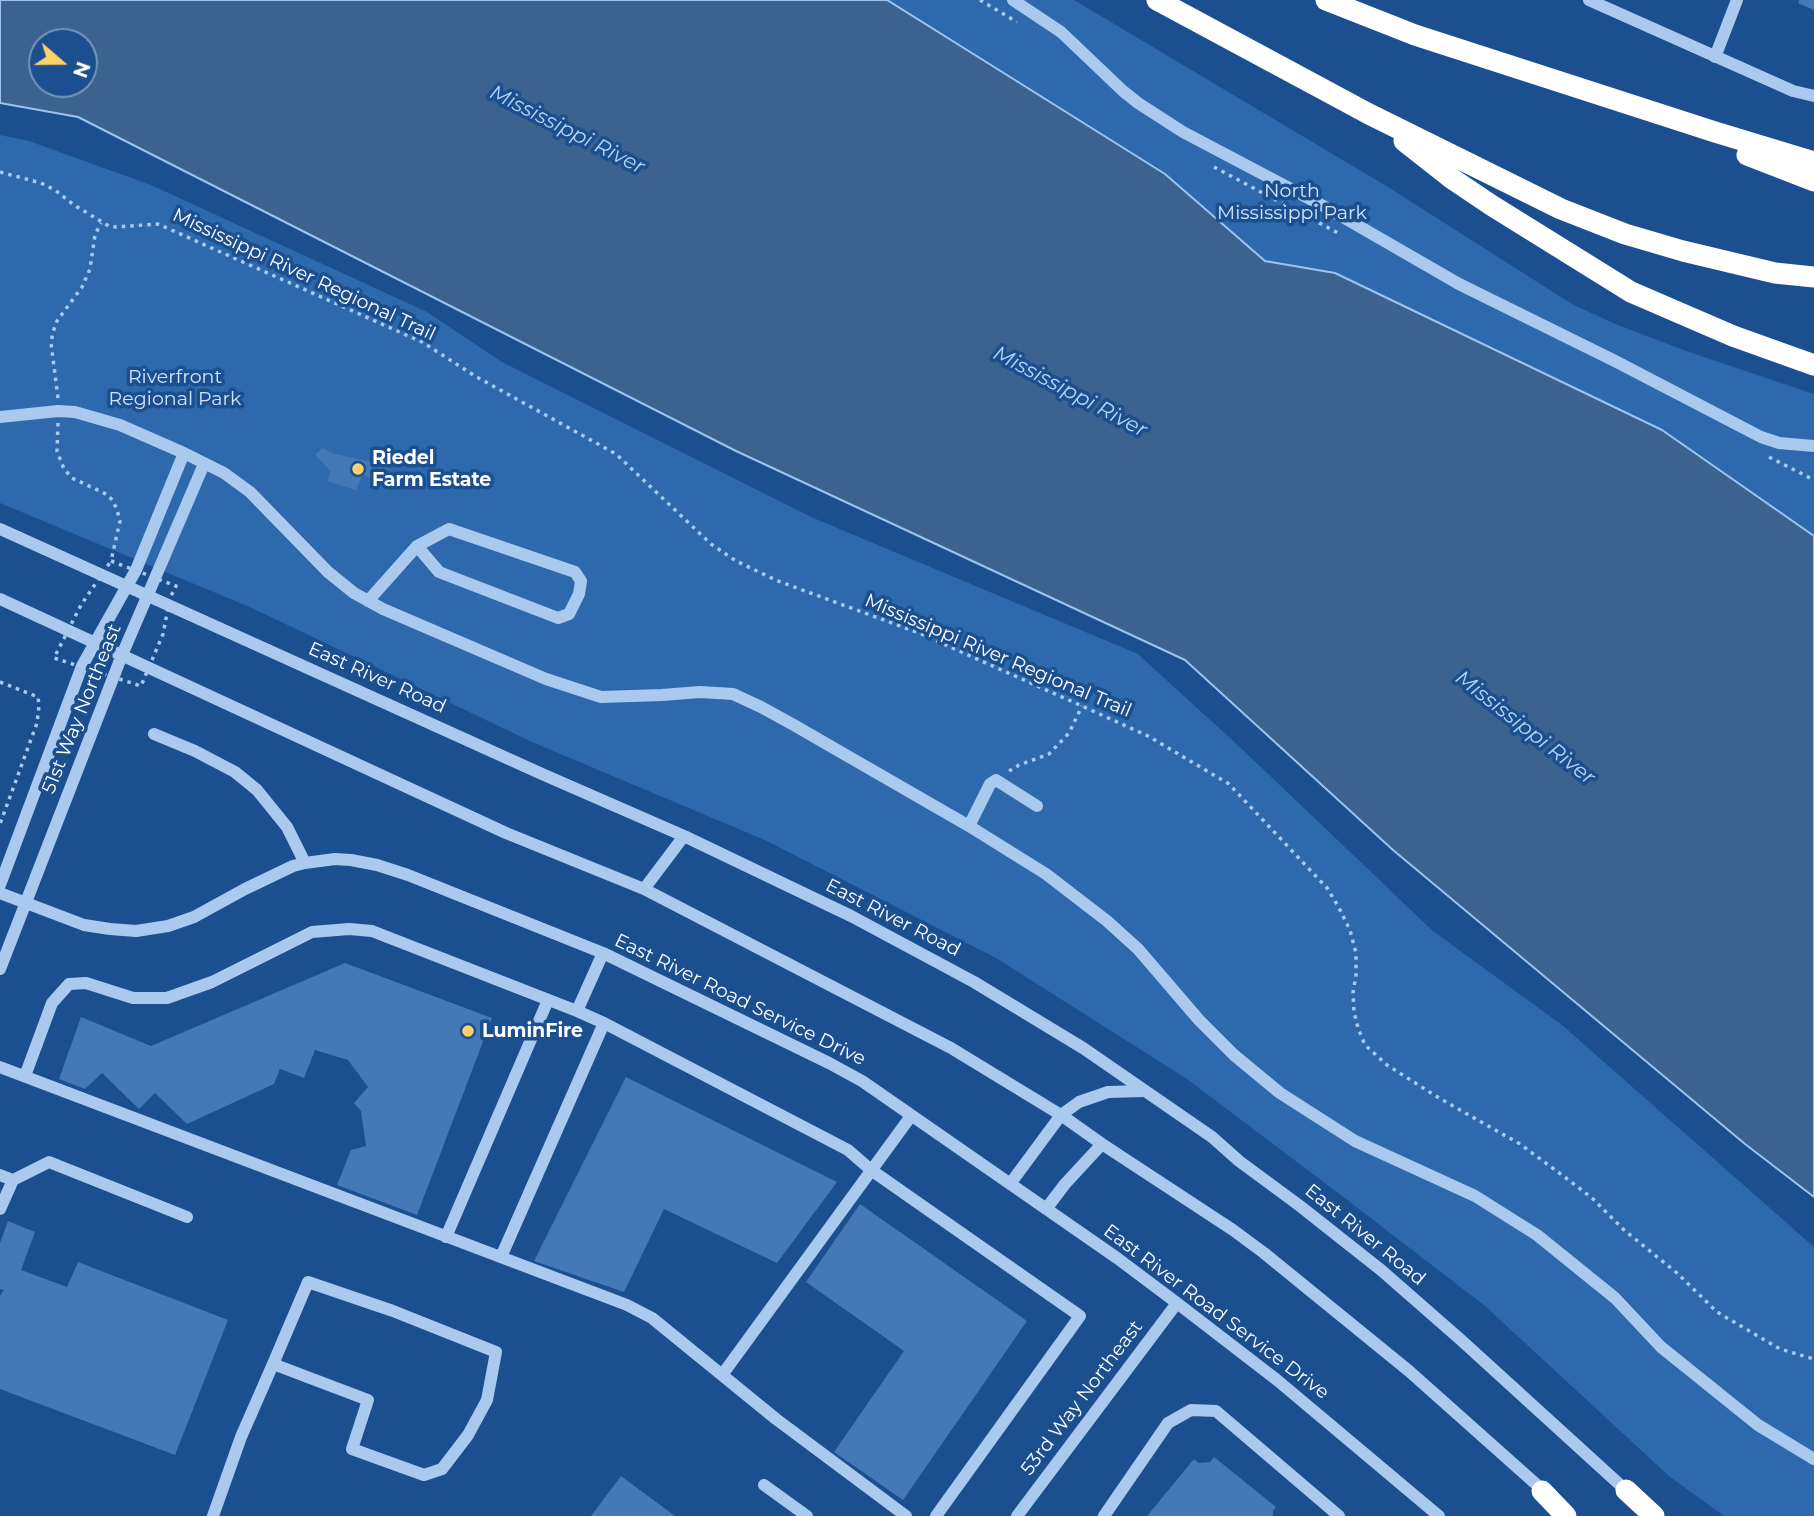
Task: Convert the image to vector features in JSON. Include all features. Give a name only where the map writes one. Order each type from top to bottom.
[{"type":"highway","points":[[1157,0],[1369,114],[1535,197],[1625,234],[1683,251],[1747,268],[1814,277]]},
{"type":"highway","points":[[1326,0],[1415,35],[1814,162]]},
{"type":"highway","points":[[1546,78],[1814,181]]},
{"type":"highway","points":[[1369,114],[1451,178],[1631,292],[1733,336],[1814,365]]},
{"type":"highway","points":[[1574,257],[1715,320],[1814,356]]},
{"type":"highway","points":[[1626,1490],[1656,1516]]},
{"type":"highway","points":[[1542,1491],[1566,1516]]},
{"type":"street","points":[[1013,0],[1061,32],[1138,103],[1183,132],[1329,209],[1459,284],[1761,437],[1779,443],[1814,446]]},
{"type":"street","points":[[1589,0],[1793,92],[1814,96]]},
{"type":"street","points":[[1715,57],[1737,0]]},
{"type":"street","points":[[0,418],[58,411],[75,412],[120,425],[184,453],[224,473],[250,492],[328,572],[354,593],[383,609],[546,679],[601,697],[700,692],[733,694],[761,706],[969,826],[1046,874],[1107,921],[1138,949],[1199,1020],[1280,1093],[1355,1141],[1475,1196],[1537,1236],[1615,1298],[1661,1347],[1758,1425],[1814,1459]]},
{"type":"street","name":"51st Way Northeast","points":[[0,885],[82,666],[128,587],[184,453]]},
{"type":"street","name":"51st Way Northeast","points":[[0,970],[122,655],[204,464]]},
{"type":"street","name":"East River Road","points":[[0,529],[684,836],[851,916],[974,982],[1083,1048],[1212,1137],[1239,1161],[1381,1270],[1626,1490]]},
{"type":"street","points":[[369,601],[418,546],[449,529],[575,572],[581,581],[579,594],[569,614],[558,618],[439,572],[418,546]]},
{"type":"street","points":[[0,599],[506,833],[644,889],[951,1048],[1061,1115],[1233,1230],[1319,1296],[1437,1395],[1573,1516]]},
{"type":"street","points":[[154,734],[235,772],[257,790],[287,827],[305,863]]},
{"type":"street","points":[[969,826],[990,783],[996,780],[1038,806]]},
{"type":"street","points":[[644,889],[684,836]]},
{"type":"street","name":"East River Road Service Drive","points":[[0,893],[84,925],[136,931],[168,926],[194,917],[267,878],[305,863],[351,860],[377,864],[603,953],[862,1081],[1117,1258],[1177,1303],[1277,1380],[1439,1516]]},
{"type":"street","points":[[25,1076],[52,1003],[69,984],[86,983],[133,998],[167,998],[212,982],[312,932],[348,929],[372,931],[604,1023],[848,1150],[871,1170],[1080,1316],[936,1516]]},
{"type":"street","points":[[577,1011],[603,953]]},
{"type":"street","points":[[446,1237],[548,1000]]},
{"type":"street","points":[[501,1257],[604,1023]]},
{"type":"street","points":[[0,1067],[501,1257],[652,1318],[776,1419],[906,1516]]},
{"type":"street","points":[[1010,1184],[1061,1115],[1079,1102],[1108,1092],[1144,1091]]},
{"type":"street","points":[[722,1375],[911,1116]]},
{"type":"street","points":[[1046,1209],[1102,1144]]},
{"type":"street","points":[[0,1209],[13,1180],[49,1162],[187,1217]]},
{"type":"street","points":[[0,1175],[13,1180]]},
{"type":"street","points":[[213,1516],[242,1437],[273,1364],[308,1282],[393,1311],[496,1352],[487,1400],[468,1435],[442,1469],[424,1475],[352,1449],[368,1400],[273,1364]]},
{"type":"street","name":"53rd Way Northeast","points":[[1017,1516],[1177,1303]]},
{"type":"street","points":[[1104,1516],[1168,1423],[1191,1410],[1216,1411],[1339,1516]]},
{"type":"street","points":[[764,1485],[807,1516]]},
{"type":"path","name":"Mississippi River Regional Trail","points":[[0,172],[41,183],[109,226],[116,228],[158,224],[422,342],[475,376],[616,454],[711,544],[736,561],[778,581],[919,633],[1082,706],[1148,736],[1229,784],[1327,888],[1350,930],[1356,953],[1354,1012],[1365,1045],[1387,1065],[1520,1144],[1566,1178],[1677,1273],[1717,1312],[1780,1349],[1814,1359]]},
{"type":"path","points":[[82,666],[54,658],[89,590],[111,561],[156,578]]},
{"type":"path","points":[[0,682],[38,696],[40,706],[37,723],[0,824]]},
{"type":"path","points":[[996,780],[1019,765],[1049,754],[1069,733],[1082,706]]},
{"type":"green space","name":"North Mississippi Park","points":[[887,0],[1074,0],[1388,187],[1572,304],[1686,351],[1814,394],[1814,536],[1662,430],[1335,273],[1265,261],[1165,174]]},
{"type":"green space","name":"Riverfront Regional Park","points":[[0,135],[29,141],[151,185],[427,312],[502,362],[811,517],[1138,654],[1433,931],[1562,1025],[1814,1247],[1814,1516],[1724,1516],[1670,1477],[1485,1306],[1342,1196],[1187,1079],[996,958],[767,841],[532,742],[252,608],[0,503]]},
{"type":"water","name":"Mississippi River","points":[[0,0],[887,0],[1165,174],[1265,261],[1335,273],[1662,430],[1814,536],[1814,1197],[1745,1144],[1393,850],[1185,660],[736,451],[78,117],[0,103]]},
{"type":"building","points":[[1799,0],[1814,0],[1814,10],[1798,3]]},
{"type":"building","name":"Riedel Farm Estate","points":[[323,448],[332,453],[388,466],[383,482],[362,475],[356,490],[327,481],[330,471],[315,454]]},
{"type":"building","points":[[345,963],[492,1018],[417,1215],[337,1185],[351,1150],[366,1146],[361,1111],[354,1103],[368,1087],[348,1060],[315,1050],[304,1078],[280,1069],[274,1084],[187,1124],[155,1093],[139,1109],[102,1073],[85,1089],[59,1079],[81,1017],[151,1046]]},
{"type":"building","points":[[626,1077],[837,1182],[777,1263],[664,1209],[624,1292],[534,1261]]},
{"type":"building","points":[[860,1204],[1027,1321],[903,1500],[834,1452],[904,1351],[806,1282]]},
{"type":"building","points":[[8,1221],[35,1232],[21,1270],[67,1287],[78,1262],[228,1320],[175,1455],[0,1389],[0,1296],[4,1290],[0,1289],[0,1243]]},
{"type":"building","points":[[1214,1457],[1276,1507],[1273,1516],[1147,1516],[1194,1459],[1199,1463],[1210,1462]]},
{"type":"building","points":[[621,1476],[675,1516],[591,1516]]},
{"type":"place","name":"Riedel Farm Estate","points":[[358,469]]},
{"type":"place","name":"LuminFire","points":[[468,1031]]}]
